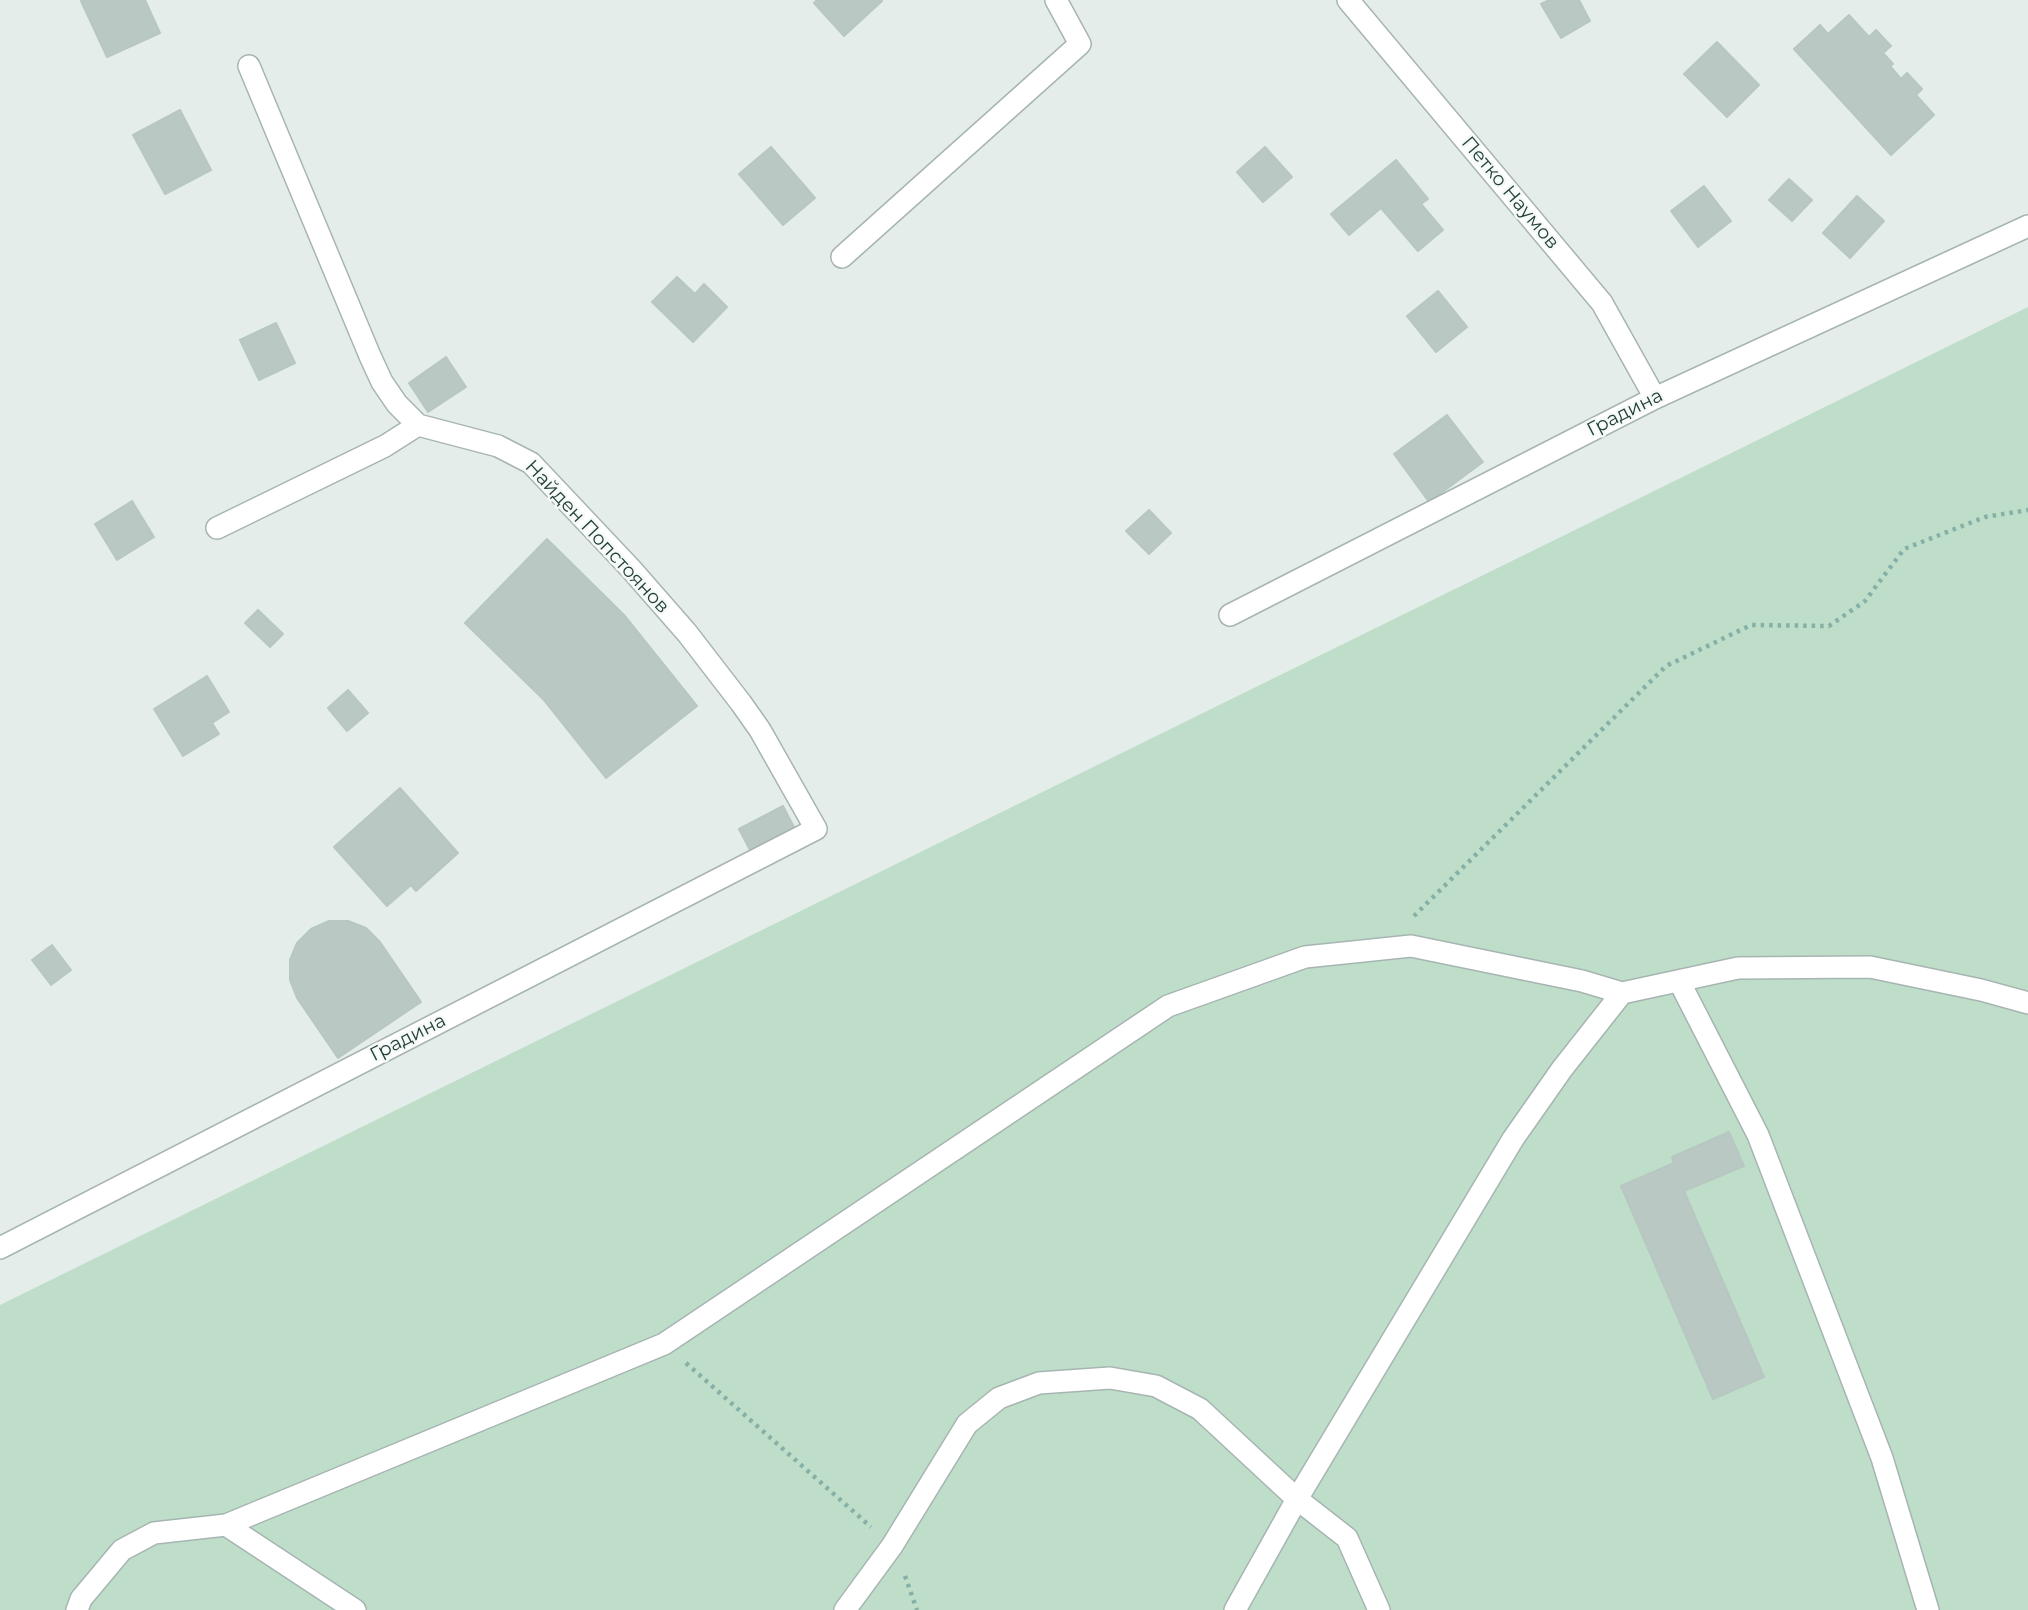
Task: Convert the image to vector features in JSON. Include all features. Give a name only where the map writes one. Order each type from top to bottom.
[{"type":"street","points":[[842,257],[1080,44],[1056,0]]},
{"type":"street","name":"Петко Наумов","points":[[1348,0],[1602,303],[1654,398]]},
{"type":"street","points":[[217,528],[385,446],[418,425],[397,404],[382,382],[248,66]]},
{"type":"street","name":"Градина","points":[[1230,615],[1654,398],[2028,226]]},
{"type":"street","name":"Найден Попстоянов","points":[[418,425],[498,446],[531,463],[631,569],[687,633],[734,693],[760,730],[816,829]]},
{"type":"street","name":"Градина","points":[[0,1248],[816,829]]},
{"type":"street","points":[[77,1610],[81,1599],[122,1550],[154,1533],[226,1525],[664,1344],[1168,1006],[1305,957],[1411,946],[1582,981],[1622,993],[1738,968],[1870,967],[1981,990],[2028,1003]]},
{"type":"street","points":[[1679,981],[1758,1135],[1882,1458],[1927,1610]]},
{"type":"street","points":[[1236,1610],[1297,1499],[1513,1139],[1562,1069],[1622,993]]},
{"type":"street","points":[[845,1610],[892,1545],[967,1424],[999,1398],[1039,1383],[1110,1378],[1156,1386],[1200,1409],[1297,1499],[1347,1538],[1379,1610]]},
{"type":"street","points":[[226,1525],[355,1610]]},
{"type":"path","points":[[1381,949],[1667,666],[1751,625],[1829,626],[1865,601],[1904,549],[1985,517],[2028,510]]},
{"type":"path","points":[[664,1344],[892,1545]]},
{"type":"green space","points":[[2028,307],[2028,1610],[0,1610],[0,1305]]},
{"type":"building","points":[[145,0],[160,33],[107,57],[81,1]]},
{"type":"building","points":[[817,0],[882,1],[844,36],[814,3]]},
{"type":"building","points":[[1549,0],[1579,0],[1590,21],[1561,38],[1541,4]]},
{"type":"building","points":[[1849,15],[1869,37],[1876,30],[1891,46],[1883,53],[1893,64],[1890,66],[1901,79],[1907,73],[1922,89],[1916,95],[1934,115],[1891,155],[1794,49],[1820,25],[1828,34]]},
{"type":"building","points":[[1717,42],[1759,85],[1727,117],[1684,74]]},
{"type":"building","points":[[180,110],[211,170],[165,194],[133,135]]},
{"type":"building","points":[[771,147],[815,198],[783,225],[739,174]]},
{"type":"building","points":[[1265,147],[1292,177],[1263,202],[1237,172]]},
{"type":"building","points":[[1396,160],[1428,199],[1421,204],[1443,230],[1418,251],[1381,208],[1349,235],[1331,214]]},
{"type":"building","points":[[1789,179],[1812,200],[1792,221],[1769,200]]},
{"type":"building","points":[[1704,186],[1731,221],[1698,247],[1671,211]]},
{"type":"building","points":[[1857,196],[1884,221],[1850,258],[1823,233]]},
{"type":"building","points":[[677,277],[695,294],[704,284],[727,307],[693,342],[652,302]]},
{"type":"building","points":[[1438,291],[1467,327],[1436,352],[1407,316]]},
{"type":"building","points":[[276,323],[295,363],[259,380],[240,340]]},
{"type":"building","points":[[446,357],[466,387],[428,412],[409,383]]},
{"type":"building","points":[[1447,415],[1483,462],[1429,502],[1394,454]]},
{"type":"building","points":[[132,501],[154,537],[117,560],[95,524]]},
{"type":"building","points":[[1149,510],[1171,533],[1149,554],[1126,531]]},
{"type":"building","points":[[547,539],[624,615],[697,706],[606,778],[543,699],[465,623]]},
{"type":"building","points":[[258,610],[283,634],[270,647],[245,623]]},
{"type":"building","points":[[207,676],[229,712],[212,723],[219,734],[183,756],[154,709]]},
{"type":"building","points":[[348,690],[368,713],[347,731],[328,708]]},
{"type":"building","points":[[400,788],[458,853],[416,891],[411,885],[387,906],[334,847]]},
{"type":"building","points":[[783,806],[795,829],[751,852],[739,829]]},
{"type":"building","points":[[329,921],[348,921],[366,928],[380,942],[421,1002],[338,1058],[297,998],[290,980],[290,960],[297,943],[311,929]]},
{"type":"building","points":[[52,945],[71,970],[51,985],[32,960]]},
{"type":"building","points":[[1729,1132],[1744,1166],[1684,1191],[1764,1377],[1713,1399],[1621,1186],[1674,1163],[1672,1157]]}]
